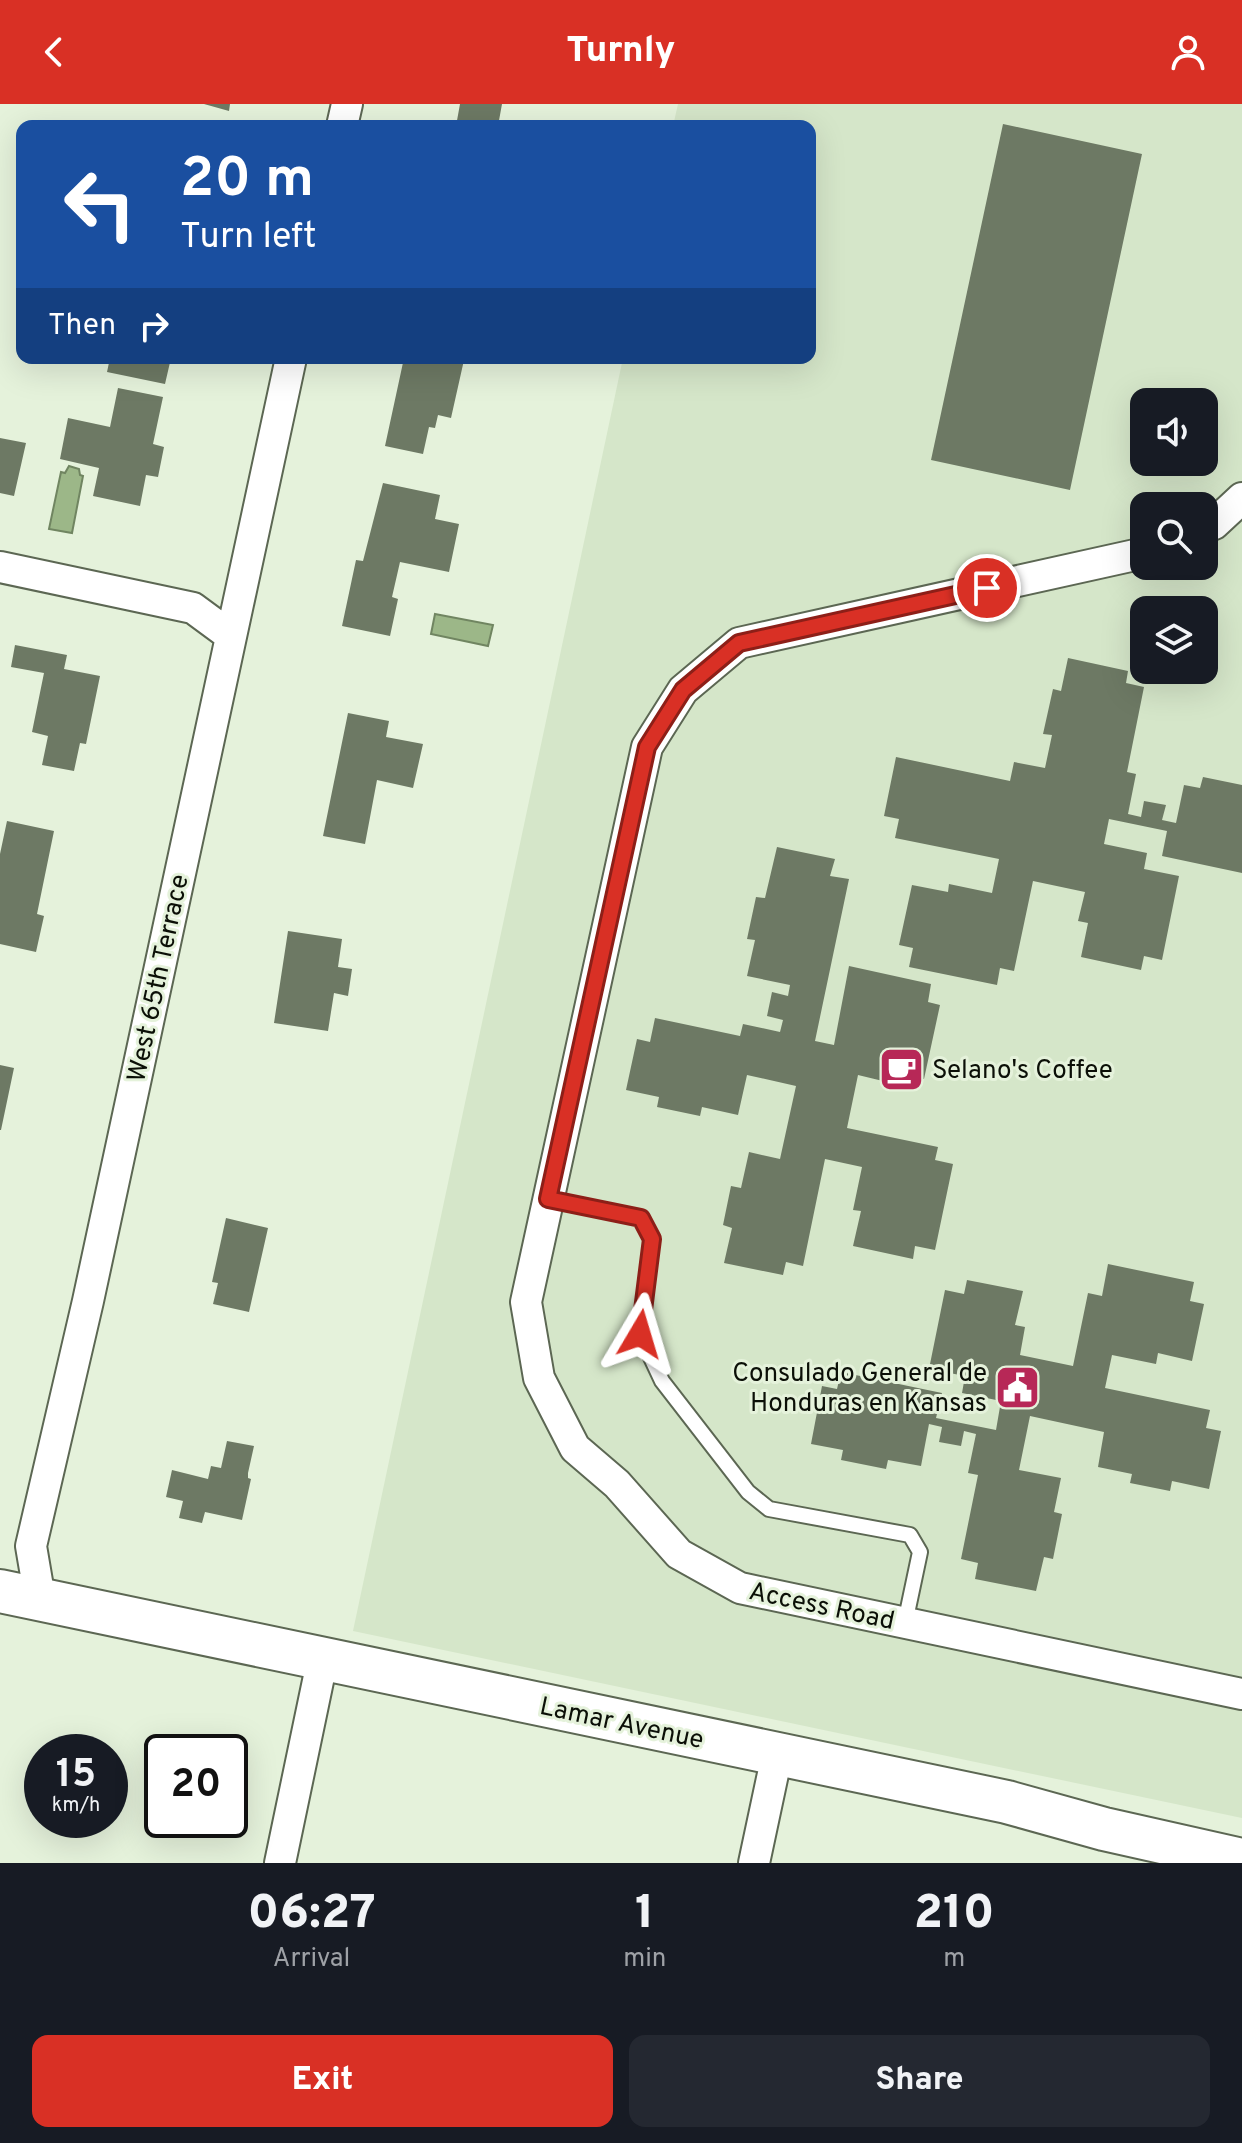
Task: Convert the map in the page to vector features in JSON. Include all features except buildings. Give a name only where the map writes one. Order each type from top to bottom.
[{"type":"street","name":"West 65th Terrace","points":[[20,1595],[91,1285],[290,364]]},
{"type":"street","points":[[1218,520],[1242,498]]},
{"type":"street","name":"Access Road","points":[[1130,556],[739,643],[683,690],[647,747],[526,1302],[539,1378],[575,1448],[617,1484],[679,1554],[740,1588],[1242,1694]]},
{"type":"street","points":[[0,567],[193,608],[231,636]]},
{"type":"street","name":"Lamar Avenue","points":[[20,1595],[1007,1802],[1104,1829],[1242,1860]]},
{"type":"street","points":[[280,1863],[323,1657]]},
{"type":"street","points":[[754,1863],[777,1755]]},
{"type":"lane","points":[[548,1199],[641,1218],[652,1239],[640,1334],[662,1381],[748,1492],[769,1509],[910,1535],[920,1552],[905,1623]]},
{"type":"shaded area","points":[[678,104],[1242,104],[1242,1818],[353,1631],[622,364],[816,364],[816,120],[674,120]]},
{"type":"shaded area","points":[[69,466],[79,469],[83,476],[72,533],[49,529],[61,472],[65,473]]},
{"type":"shaded area","points":[[435,614],[493,625],[488,646],[431,634]]},
{"type":"place","name":"Selano's Coffee","points":[[901,1069]]},
{"type":"place","name":"Consulado General de Honduras en Kansas","points":[[1018,1387]]},
{"type":"route","points":[[640,1334],[652,1239],[641,1218],[548,1199],[647,747],[683,690],[739,643],[987,588]]}]
